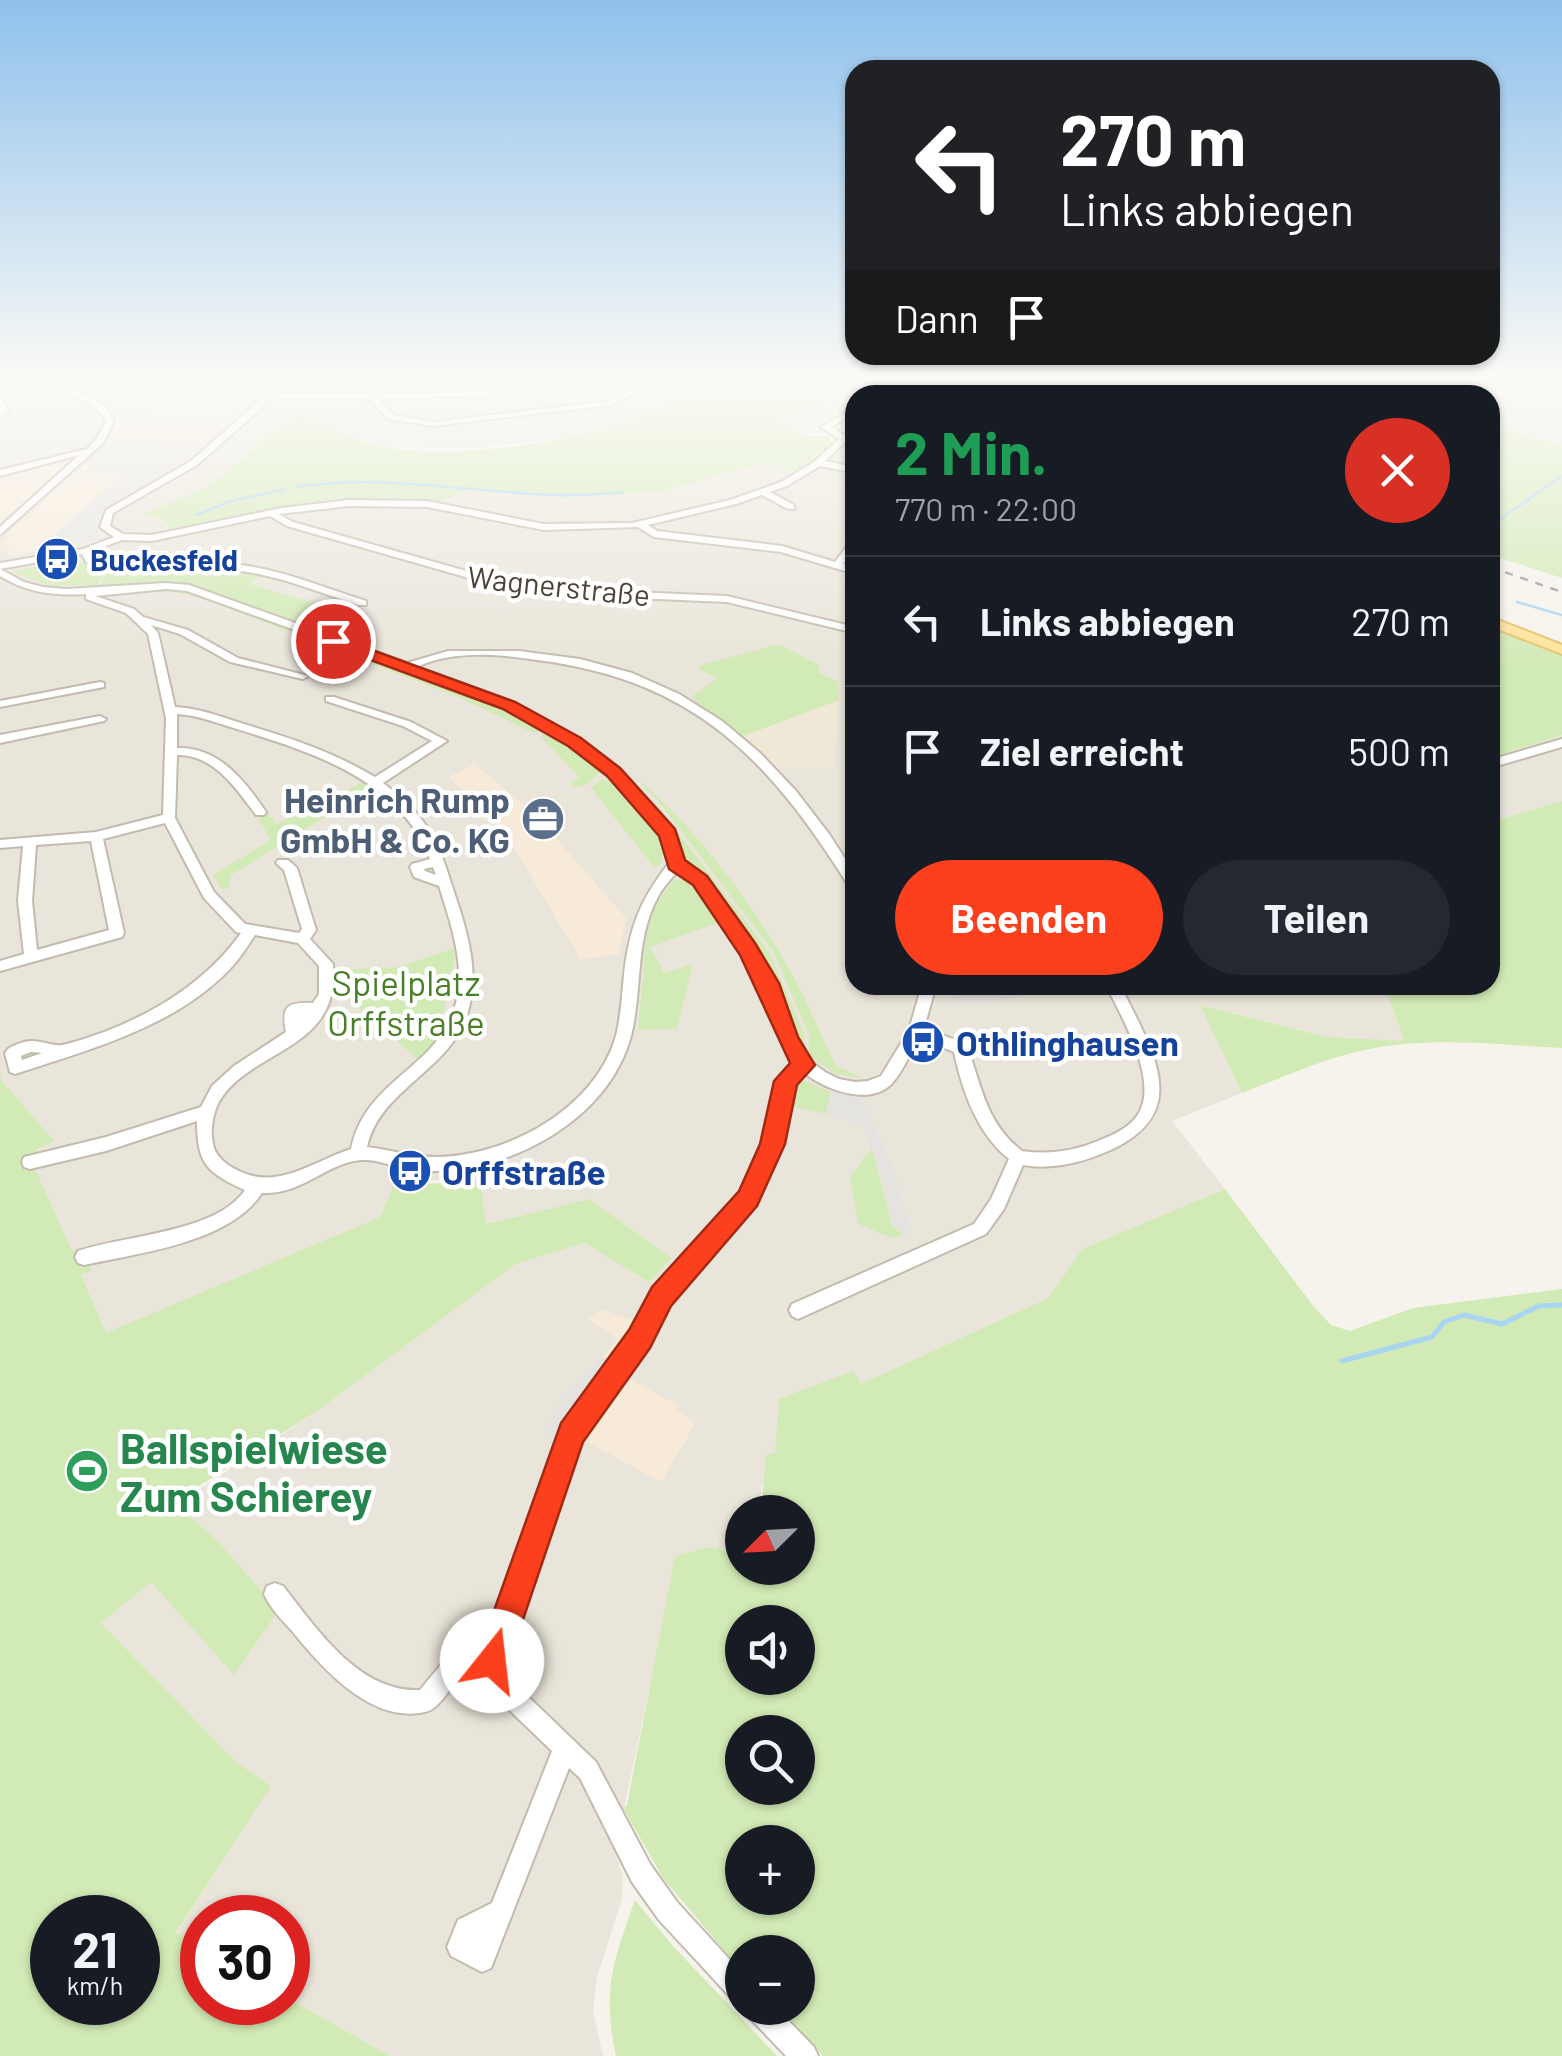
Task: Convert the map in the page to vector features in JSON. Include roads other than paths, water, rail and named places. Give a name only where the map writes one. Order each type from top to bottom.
[{"type":"main road","points":[[1500,625],[1562,650]]},
{"type":"street","points":[[0,532],[62,476]]},
{"type":"street","points":[[121,537],[105,527],[109,512],[172,476]]},
{"type":"street","points":[[0,569],[85,550],[121,537],[156,538],[272,513],[395,502],[458,509],[544,526],[640,524],[764,492],[795,476]]},
{"type":"street","points":[[764,492],[791,508]]},
{"type":"street","name":"Wagnerstraße","points":[[272,513],[290,524],[460,575],[586,593],[727,599],[845,628]]},
{"type":"street","points":[[640,524],[665,536],[763,546],[845,567]]},
{"type":"street","points":[[85,550],[89,560],[116,567],[204,564],[255,570],[362,603]]},
{"type":"street","points":[[838,565],[845,556]]},
{"type":"street","points":[[0,569],[34,587],[92,589],[148,584],[189,588],[509,706],[598,759],[631,788],[668,834],[676,864],[700,880],[748,949],[768,983],[787,1039],[803,1065],[846,1088],[877,1085],[888,1078],[916,1031],[926,995]]},
{"type":"street","points":[[92,589],[93,599],[184,632],[234,660],[303,676]]},
{"type":"street","points":[[144,620],[160,656],[171,711],[169,818],[215,903],[240,928],[302,939],[319,952],[328,972],[319,1010],[294,1035],[236,1072],[208,1111],[204,1125],[208,1153],[221,1170],[257,1186],[311,1177],[358,1153],[417,1164],[482,1157],[520,1144],[570,1114],[602,1081],[621,1046],[637,920],[648,895],[676,864]]},
{"type":"street","points":[[406,667],[449,652],[536,656],[625,673],[665,689],[712,718],[775,771],[818,824],[845,869]]},
{"type":"street","points":[[0,704],[100,685]]},
{"type":"street","points":[[330,698],[408,724],[441,740],[376,782]]},
{"type":"street","points":[[171,711],[300,744],[376,782],[425,836],[437,861],[464,946],[462,1009],[453,1033],[431,1062],[367,1119],[358,1153]]},
{"type":"street","points":[[0,738],[100,719]]},
{"type":"street","points":[[1500,761],[1562,743]]},
{"type":"street","points":[[172,752],[190,750],[216,762],[260,812]]},
{"type":"street","points":[[0,844],[96,836],[169,818]]},
{"type":"street","points":[[0,966],[117,934],[119,928],[102,878],[96,836]]},
{"type":"street","points":[[30,842],[25,901],[31,958]]},
{"type":"street","points":[[283,863],[290,868],[309,930],[302,939]]},
{"type":"street","points":[[60,1052],[137,1020],[202,985],[226,968],[251,930]]},
{"type":"street","points":[[916,1031],[961,1048],[985,1115],[1002,1146],[1018,1158],[1050,1162],[1127,1137],[1148,1115],[1155,1097],[1153,1078],[1117,995]]},
{"type":"street","points":[[725,1973],[668,1911],[641,1874],[588,1770],[506,1691],[496,1676],[495,1644],[571,1433],[640,1338],[655,1305],[748,1198],[772,1144],[786,1081],[803,1065]]},
{"type":"street","points":[[30,1162],[106,1144],[208,1111]]},
{"type":"street","points":[[798,1310],[980,1229],[998,1204],[1018,1158]]},
{"type":"street","points":[[96,1259],[220,1218],[250,1199],[257,1186]]},
{"type":"street","points":[[275,1594],[339,1669],[366,1688],[398,1700],[425,1702],[456,1664],[495,1644]]},
{"type":"street","points":[[501,1912],[565,1747]]},
{"type":"street","points":[[775,2025],[805,2056]]},
{"type":"waterway","points":[[1500,519],[1562,476]]},
{"type":"waterway","points":[[296,487],[378,482],[541,494],[623,492]]},
{"type":"waterway","points":[[197,515],[228,502],[285,489]]},
{"type":"waterway","points":[[1517,602],[1562,615]]},
{"type":"waterway","points":[[1342,1361],[1432,1337],[1444,1322],[1464,1315],[1502,1324],[1539,1306],[1562,1305]]},
{"type":"railway","points":[[1500,570],[1562,592]]},
{"type":"place","name":"Buckesfeld","points":[[57,559]]},
{"type":"place","name":"Heinrich Rump GmbH & Co. KG","points":[[543,819]]},
{"type":"place","name":"Othlinghausen","points":[[923,1042]]},
{"type":"place","name":"Orffstraße","points":[[410,1171]]},
{"type":"place","name":"Ballspielwiese Zum Schierey","points":[[87,1471]]},
{"type":"park label","name":"Spielplatz Orffstraße","points":[[406,1002]]}]
